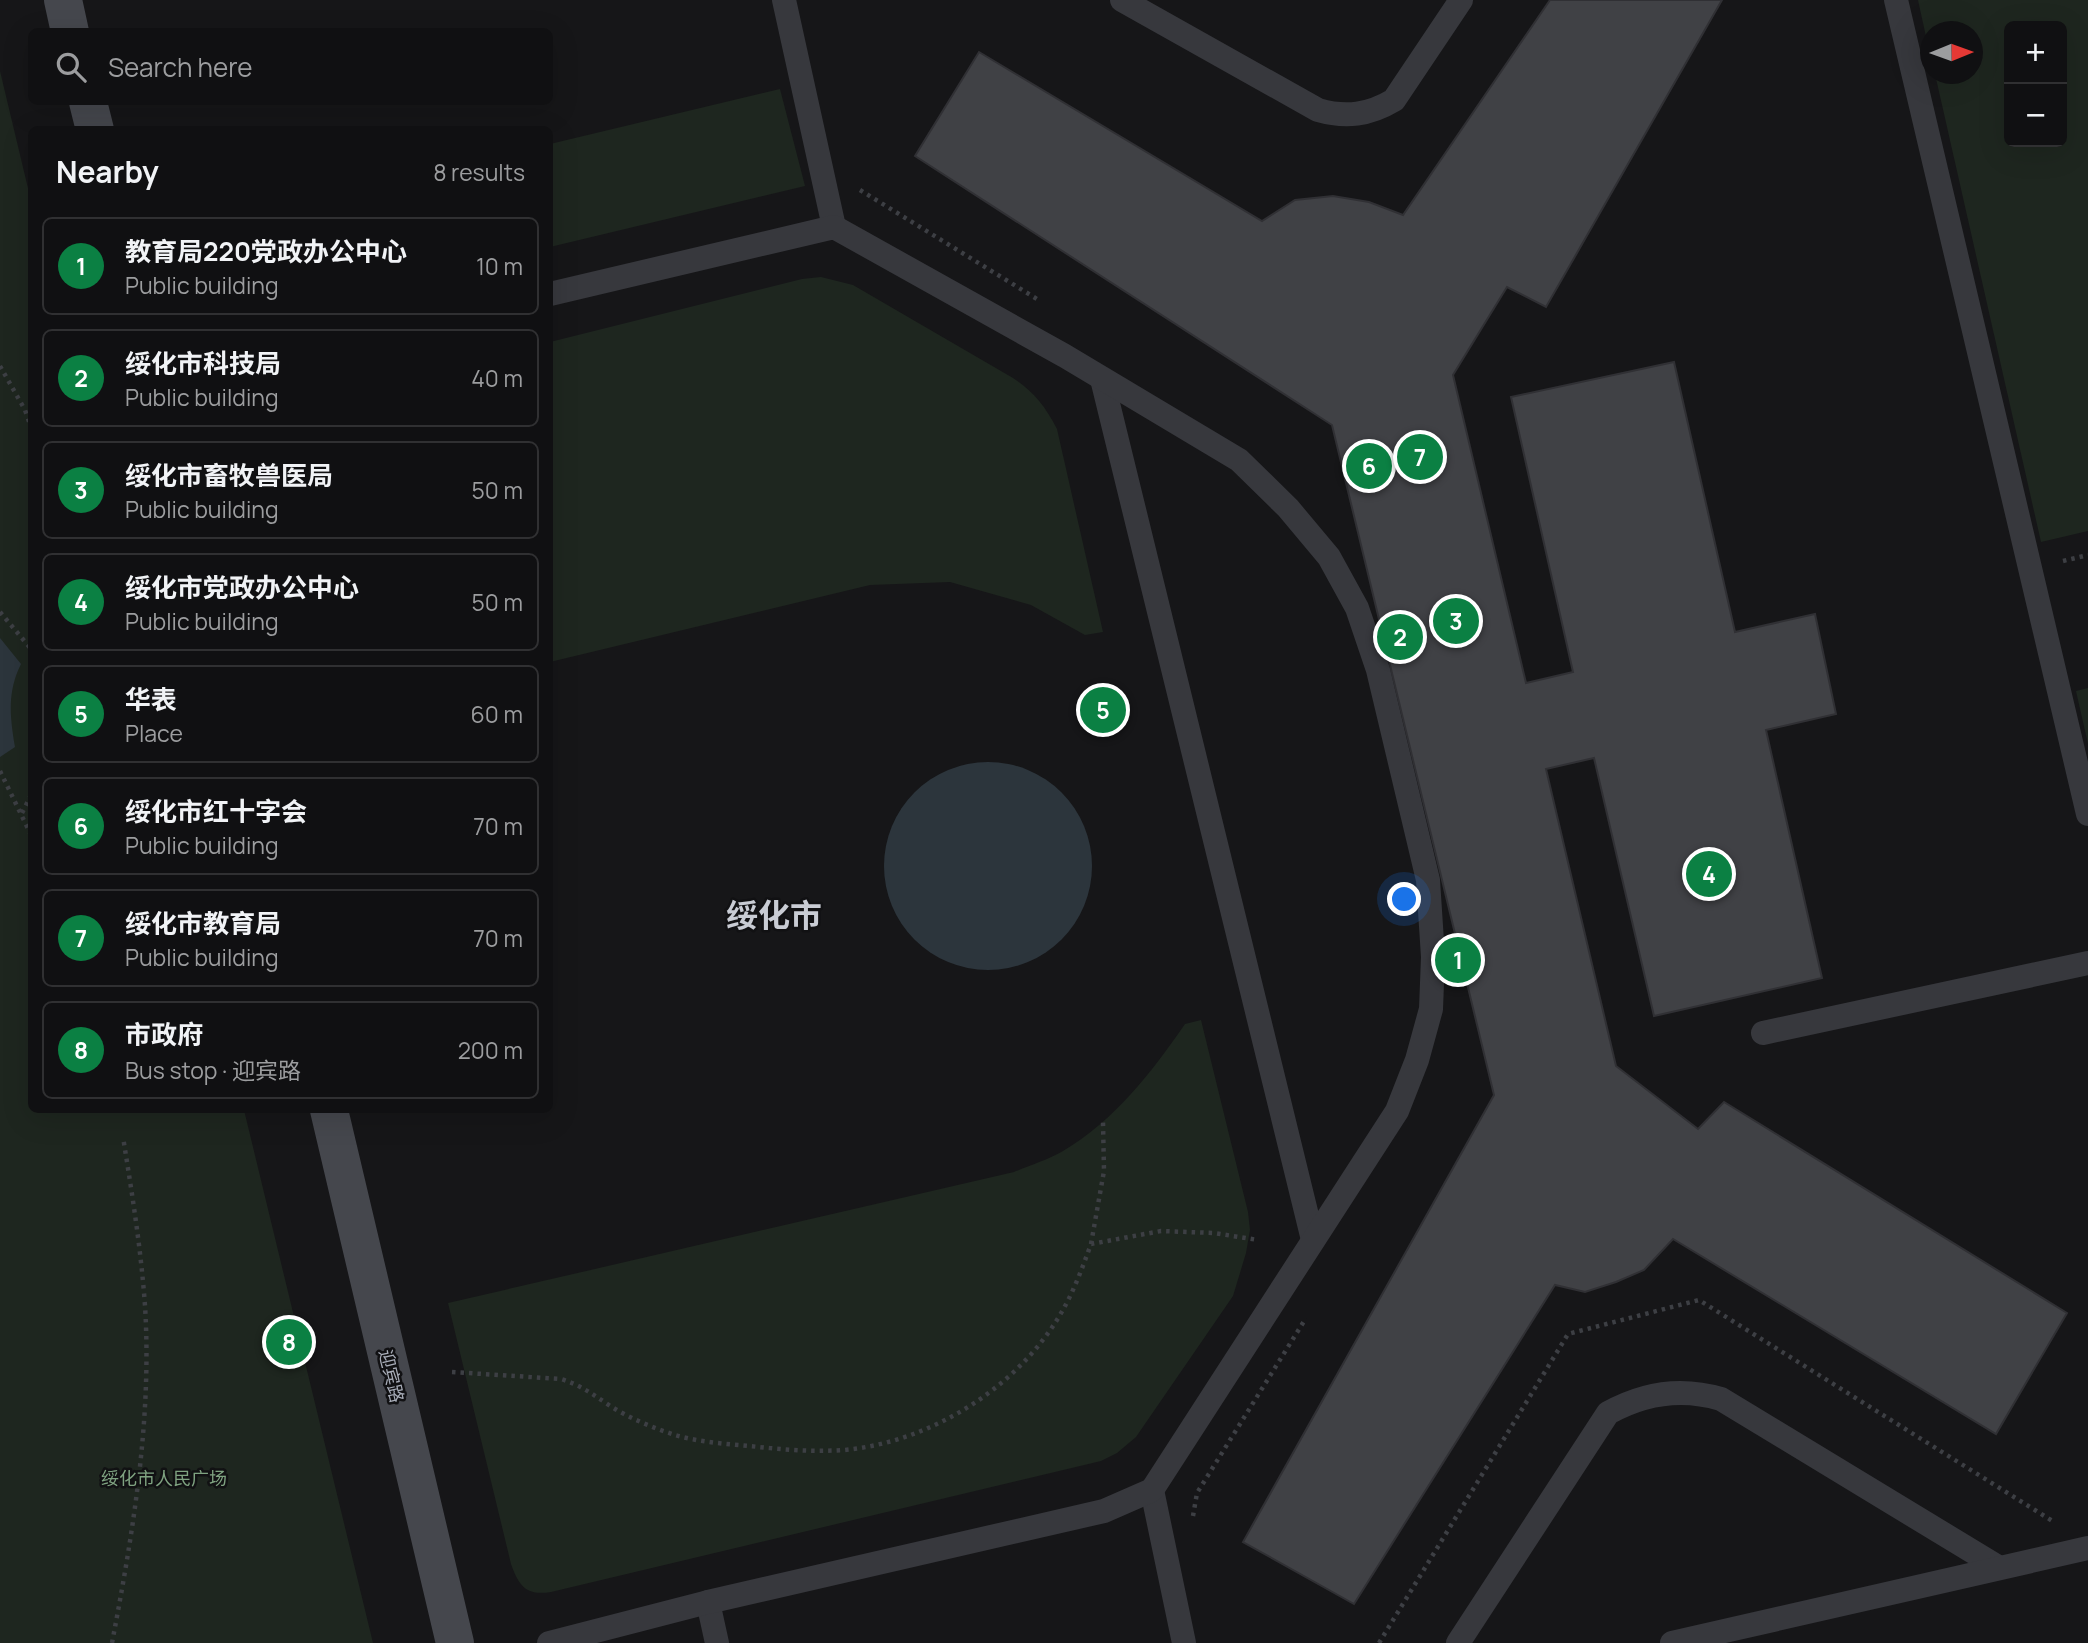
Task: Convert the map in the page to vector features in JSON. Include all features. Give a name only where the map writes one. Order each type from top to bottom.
[{"type":"main road","points":[[63,0],[70,28]]},
{"type":"main road","points":[[89,105],[94,126]]},
{"type":"main road","name":"迎宾路","points":[[330,1113],[455,1643]]},
{"type":"lane","points":[[784,0],[835,227]]},
{"type":"lane","points":[[1122,0],[1318,110],[1335,115],[1377,110],[1394,100],[1461,0]]},
{"type":"lane","points":[[1896,0],[2088,814]]},
{"type":"lane","points":[[549,1643],[708,1602],[1104,1511],[1152,1490],[1397,1111],[1417,1060],[1431,1009],[1433,957],[1428,880],[1378,670],[1357,608],[1329,557],[1288,508],[1239,460],[835,227],[553,293]]},
{"type":"lane","points":[[1101,379],[1313,1240]]},
{"type":"lane","points":[[1763,1033],[2088,962]]},
{"type":"lane","points":[[1458,1643],[1608,1413],[1632,1400],[1667,1393],[1695,1391],[1721,1399],[1998,1567]]},
{"type":"lane","points":[[1152,1490],[1184,1643]]},
{"type":"lane","points":[[1671,1643],[2088,1548]]},
{"type":"lane","points":[[708,1602],[717,1643]]},
{"type":"path","points":[[853,186],[1043,303]]},
{"type":"path","points":[[0,366],[28,419]]},
{"type":"path","points":[[0,612],[28,645]]},
{"type":"path","points":[[0,771],[28,827]]},
{"type":"path","points":[[22,813],[28,801]]},
{"type":"path","points":[[452,1371],[561,1379],[578,1384],[643,1423],[707,1442],[797,1451],[845,1450],[881,1443],[955,1414],[985,1396],[1009,1376],[1063,1309],[1091,1244],[1104,1171],[1102,1122]]},
{"type":"path","points":[[112,1643],[138,1489],[145,1394],[145,1308],[138,1230],[123,1137]]},
{"type":"path","points":[[1091,1244],[1161,1231],[1214,1233],[1258,1240]]},
{"type":"path","points":[[1379,1643],[1568,1334],[1699,1300],[2062,1527]]},
{"type":"path","points":[[1195,1525],[1197,1493],[1314,1306]]},
{"type":"green space","points":[[1918,0],[2088,0],[2088,531],[2041,542],[1937,84],[1983,84],[1983,21],[1923,21]]},
{"type":"green space","name":"绥化市人民广场","points":[[0,71],[28,188],[28,1113],[245,1113],[373,1643],[0,1643]]},
{"type":"green space","points":[[780,89],[805,186],[553,246],[553,143]]},
{"type":"green space","points":[[821,277],[853,285],[1013,378],[1038,400],[1057,429],[1103,632],[1085,635],[1031,605],[950,582],[870,585],[553,661],[553,341],[802,279]]},
{"type":"green space","points":[[2088,688],[2088,744],[2076,691]]},
{"type":"green space","points":[[1201,1020],[1248,1212],[1250,1230],[1246,1253],[1233,1296],[1136,1437],[1117,1453],[1101,1461],[551,1592],[529,1591],[521,1584],[511,1564],[448,1303],[1014,1172],[1057,1154],[1082,1139],[1131,1094],[1185,1024]]},
{"type":"shaded area","points":[[0,638],[21,664],[13,684],[11,704],[15,747],[0,757]]},
{"type":"shaded area","points":[[988,762],[1028,770],[1061,793],[1084,826],[1092,866],[1084,906],[1061,939],[1028,962],[988,970],[948,962],[915,939],[892,906],[884,866],[892,826],[915,793],[948,770]]},
{"type":"building","points":[[1550,0],[1722,0],[1546,307],[1507,287],[1453,375],[1526,683],[1573,672],[1511,397],[1674,362],[1735,632],[1815,614],[1836,714],[1766,730],[1822,978],[1654,1016],[1594,758],[1546,769],[1616,1066],[1698,1129],[1724,1102],[2067,1313],[1996,1434],[1673,1239],[1644,1270],[1616,1282],[1585,1292],[1555,1285],[1354,1604],[1243,1542],[1494,1095],[1332,425],[915,156],[979,52],[1262,221],[1295,200],[1333,196],[1369,202],[1403,215]]},
{"type":"place","name":"绥化市教育局","points":[[1420,457]]},
{"type":"place","name":"绥化市红十字会","points":[[1369,466]]},
{"type":"place","name":"绥化市畜牧兽医局","points":[[1456,621]]},
{"type":"place","name":"绥化市科技局","points":[[1400,637]]},
{"type":"place","name":"华表","points":[[1103,710]]},
{"type":"place","name":"绥化市党政办公中心","points":[[1709,874]]},
{"type":"place","name":"教育局220党政办公中心","points":[[1458,960]]},
{"type":"place","name":"市政府","points":[[289,1342]]},
{"type":"district","name":"绥化市","points":[[774,915]]}]
